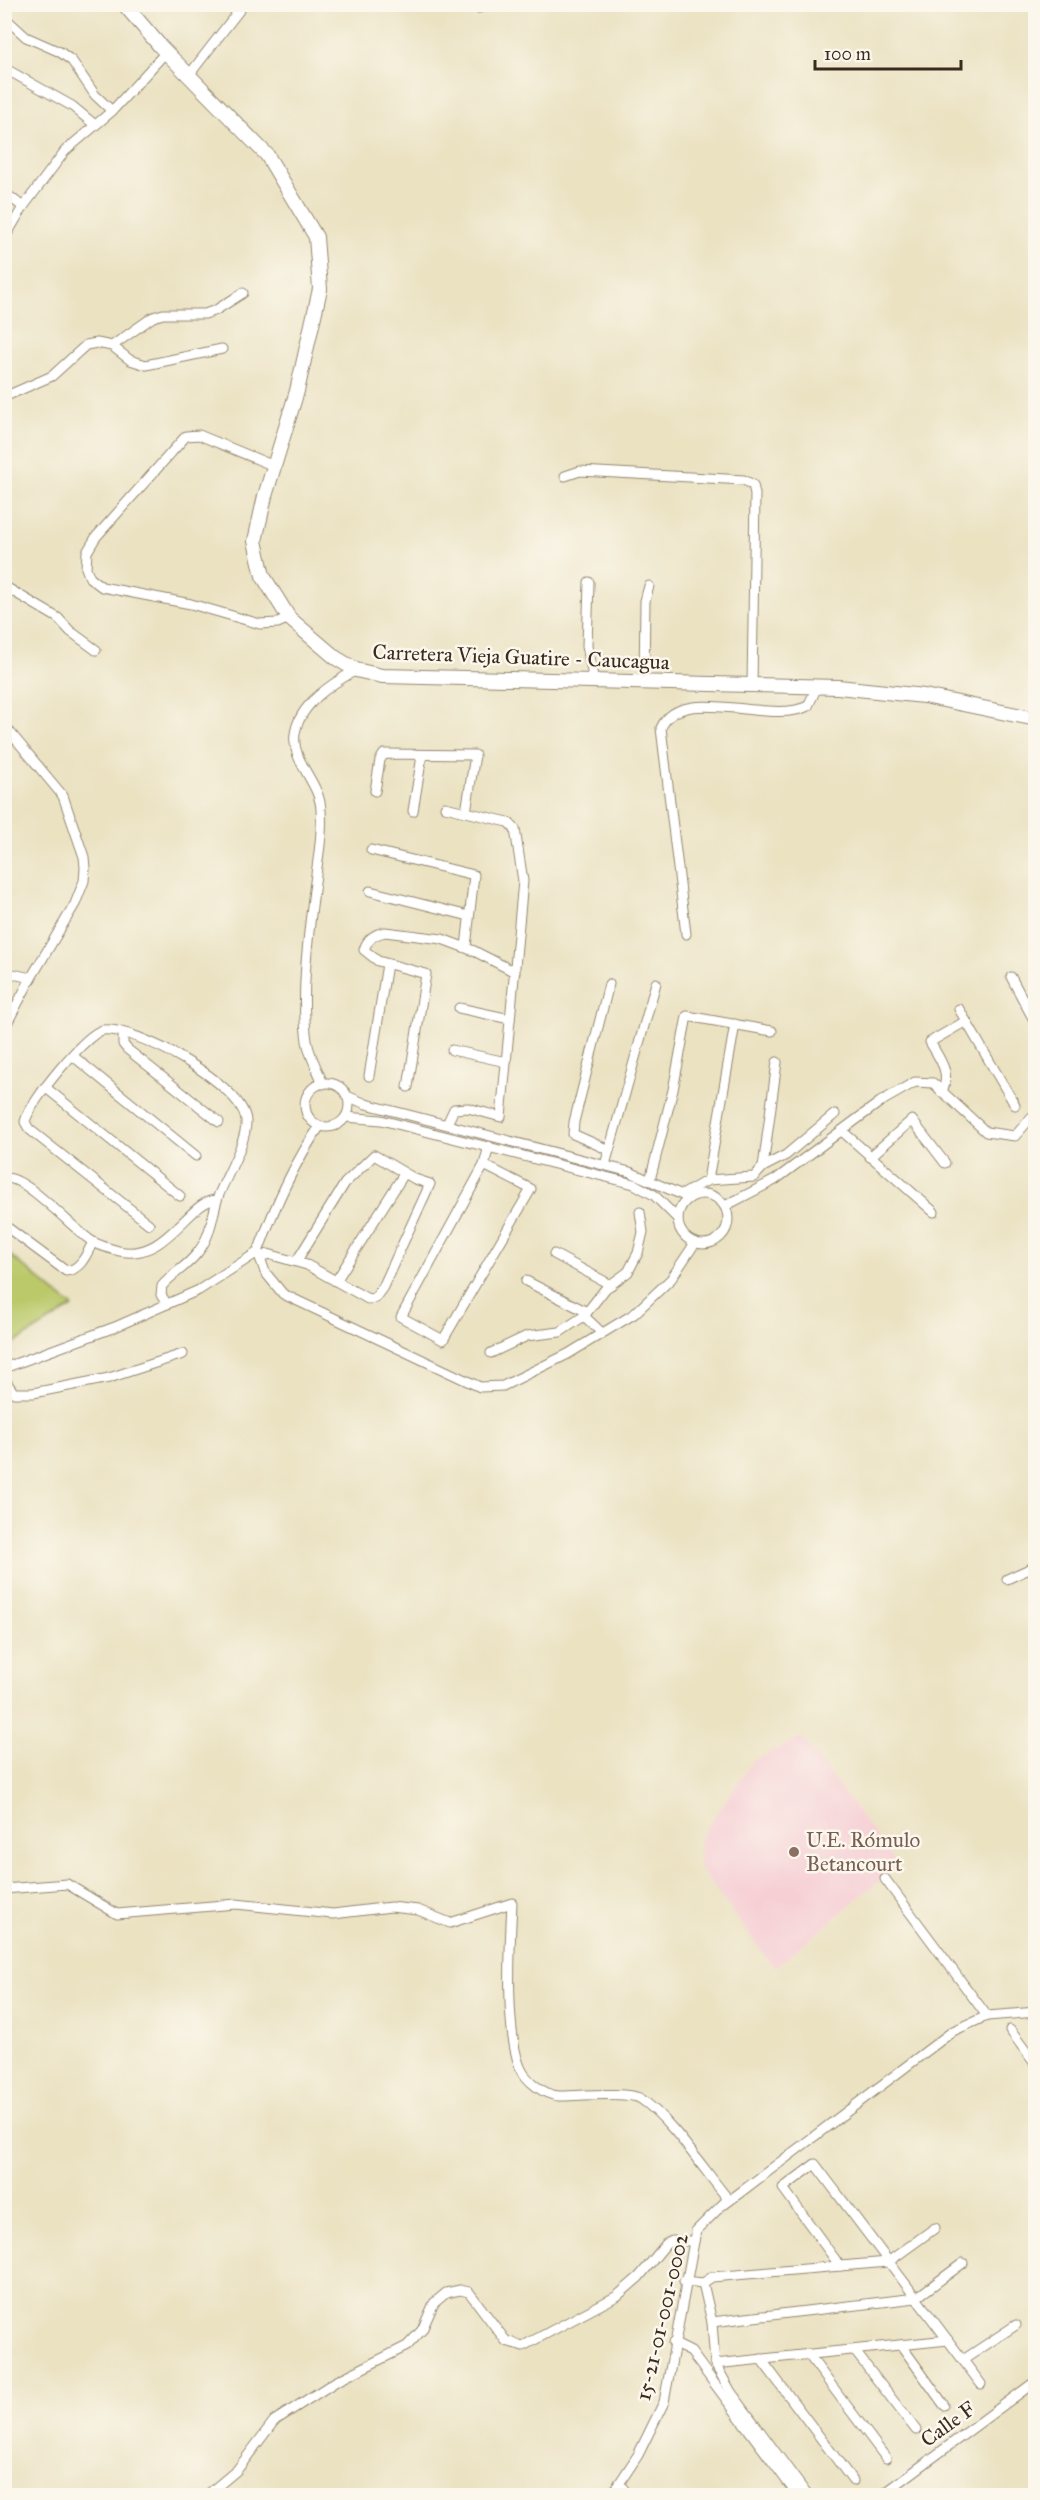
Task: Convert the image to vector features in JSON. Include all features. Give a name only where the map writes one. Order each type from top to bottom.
[{"type":"main road","name":"Carretera Vieja Guatire - Caucagua","points":[[124,4],[166,52],[267,155],[316,237],[320,289],[297,391],[274,466],[255,541],[263,576],[289,618],[336,658],[356,670],[392,676],[817,687],[924,696],[1035,719]]},
{"type":"street","points":[[189,75],[244,4]]},
{"type":"street","points":[[458,4],[479,8],[488,4]]},
{"type":"street","points":[[4,17],[26,38],[54,49],[72,61],[95,95],[111,111]]},
{"type":"street","points":[[4,239],[23,207],[65,151],[111,111],[166,52]]},
{"type":"street","points":[[4,68],[72,106],[95,125]]},
{"type":"street","points":[[4,192],[23,207]]},
{"type":"street","points":[[112,346],[153,317],[163,314],[205,314],[216,310],[243,293]]},
{"type":"street","points":[[4,397],[52,376],[86,345],[97,343],[112,346],[130,360],[146,365],[222,349]]},
{"type":"street","points":[[274,466],[199,435],[186,436],[96,537],[87,552],[86,568],[93,581],[110,590],[181,602],[260,624],[278,623],[289,618]]},
{"type":"street","points":[[565,476],[580,471],[744,480],[753,485],[755,494],[752,686]]},
{"type":"street","points":[[589,582],[587,646],[594,682]]},
{"type":"street","points":[[4,586],[58,618],[70,631],[96,650]]},
{"type":"street","points":[[644,683],[645,601],[649,586]]},
{"type":"street","points":[[323,1084],[307,1042],[306,953],[321,833],[321,807],[312,782],[297,755],[295,733],[308,707],[333,683],[356,670]]},
{"type":"street","points":[[686,934],[661,728],[665,718],[682,708],[699,706],[781,713],[797,712],[808,706],[817,687]]},
{"type":"street","points":[[4,725],[63,796],[84,857],[84,881],[75,904],[4,1029]]},
{"type":"street","points":[[375,791],[380,760],[384,754],[475,755],[466,812]]},
{"type":"street","points":[[413,811],[422,756]]},
{"type":"street","points":[[445,807],[508,822],[515,829],[523,881],[501,1117],[468,1108],[454,1109],[447,1124]]},
{"type":"street","points":[[371,850],[474,875],[466,948]]},
{"type":"street","points":[[370,891],[469,916]]},
{"type":"street","points":[[408,1087],[426,975],[372,958],[364,950],[366,942],[377,934],[385,932],[442,939],[466,948],[514,972]]},
{"type":"street","points":[[369,1076],[387,963]]},
{"type":"street","points":[[4,972],[31,978]]},
{"type":"street","points":[[1011,977],[1035,1024]]},
{"type":"street","points":[[605,1165],[656,983]]},
{"type":"street","points":[[609,984],[574,1122],[573,1134],[609,1150]]},
{"type":"street","points":[[459,1008],[510,1019]]},
{"type":"street","points":[[959,1009],[1015,1105]]},
{"type":"street","points":[[650,1180],[673,1090],[687,1016],[772,1031]]},
{"type":"street","points":[[941,1092],[946,1084],[947,1074],[930,1042],[966,1021]]},
{"type":"street","points":[[708,1180],[735,1024]]},
{"type":"street","points":[[149,1224],[27,1127],[25,1122],[28,1112],[45,1087],[100,1031],[123,1034],[147,1042],[205,1071],[226,1088],[243,1108],[246,1119],[245,1130],[199,1251],[162,1286],[161,1295],[167,1304]]},
{"type":"street","points":[[123,1034],[123,1044],[127,1049],[219,1122]]},
{"type":"street","points":[[452,1050],[506,1062]]},
{"type":"street","points":[[73,1056],[196,1156]]},
{"type":"street","points":[[763,1167],[777,1062]]},
{"type":"street","points":[[725,1206],[775,1180],[880,1102],[915,1082],[933,1083],[986,1131],[1015,1136],[1035,1112]]},
{"type":"street","points":[[323,1084],[337,1085],[347,1096],[350,1103],[346,1117],[335,1126],[320,1126],[309,1118],[305,1104],[311,1091],[323,1084]]},
{"type":"street","points":[[45,1087],[180,1196]]},
{"type":"street","points":[[347,1096],[366,1104],[605,1165],[650,1180],[686,1196],[705,1194],[712,1196],[725,1206],[729,1223],[726,1232],[713,1243],[695,1244],[682,1234],[678,1219],[679,1210],[686,1196],[708,1180],[754,1177],[763,1167],[786,1155],[835,1114]]},
{"type":"street","points":[[346,1117],[381,1120],[634,1184],[654,1195],[678,1219]]},
{"type":"street","points":[[870,1157],[912,1120],[945,1163]]},
{"type":"street","points":[[320,1126],[303,1150],[259,1255],[265,1272],[283,1294],[480,1387],[503,1386],[568,1354],[634,1314],[671,1279],[695,1244]]},
{"type":"street","points":[[842,1131],[934,1212]]},
{"type":"street","points":[[484,1165],[531,1189],[443,1340],[401,1317],[484,1165],[489,1146]]},
{"type":"street","points":[[4,1368],[115,1327],[199,1290],[259,1255],[268,1254],[296,1262],[368,1299],[375,1298],[383,1287],[430,1184],[404,1174],[374,1155],[345,1182],[296,1262]]},
{"type":"street","points":[[336,1281],[404,1174]]},
{"type":"street","points":[[4,1178],[20,1182],[93,1242],[119,1251],[138,1252],[167,1238],[206,1202],[217,1200]]},
{"type":"street","points":[[491,1353],[527,1336],[560,1332],[585,1314],[611,1285],[628,1272],[638,1252],[644,1232],[640,1212]]},
{"type":"street","points":[[4,1225],[66,1271],[75,1269],[81,1263],[93,1242]]},
{"type":"street","points":[[554,1254],[611,1285]]},
{"type":"street","points":[[526,1281],[585,1314],[602,1333]]},
{"type":"street","points":[[4,1379],[14,1393],[33,1393],[109,1378],[183,1354]]},
{"type":"street","points":[[1006,1579],[1035,1566]]},
{"type":"street","points":[[885,1879],[987,2016]]},
{"type":"street","name":"15-21-01-001-0002","points":[[4,1889],[67,1884],[117,1914],[236,1904],[333,1914],[391,1907],[418,1910],[450,1923],[512,1903],[509,1953],[513,2035],[520,2068],[539,2089],[553,2096],[622,2094],[639,2098],[661,2117],[728,2199],[696,2231],[664,2402],[638,2455],[611,2496]]},
{"type":"street","points":[[611,2496],[656,2425],[664,2400],[684,2280],[694,2241],[702,2226],[726,2203],[953,2031],[987,2016],[1035,2012]]},
{"type":"street","points":[[1010,2030],[1035,2065]]},
{"type":"street","points":[[840,2266],[783,2188],[815,2164],[981,2384]]},
{"type":"street","points":[[684,2280],[703,2283],[712,2277],[888,2262],[934,2228]]},
{"type":"street","points":[[206,2496],[237,2470],[274,2421],[287,2411],[335,2382],[407,2346],[422,2330],[434,2304],[446,2293],[455,2290],[469,2292],[506,2341],[523,2346],[625,2290],[666,2244],[672,2241],[694,2241]]},
{"type":"street","points":[[712,2322],[916,2298],[963,2263]]},
{"type":"street","points":[[703,2283],[712,2322],[715,2364],[751,2421],[808,2496]]},
{"type":"street","points":[[963,2360],[1016,2325]]},
{"type":"street","points":[[715,2364],[948,2340]]},
{"type":"street","points":[[673,2343],[691,2352],[798,2496]]},
{"type":"street","points":[[901,2345],[944,2404]]},
{"type":"street","points":[[854,2350],[916,2430]]},
{"type":"street","points":[[808,2354],[886,2457]]},
{"type":"street","points":[[761,2359],[852,2481]]},
{"type":"street","name":"Calle F","points":[[881,2496],[1035,2381]]},
{"type":"street","points":[[619,2483],[629,2496]]},
{"type":"shaded area","name":"U.E. Rómulo Betancourt","points":[[801,1737],[898,1865],[774,1968],[699,1867],[700,1838],[753,1761]]},
{"type":"green space","points":[[5,1251],[73,1307],[13,1344],[5,1345]]},
{"type":"place","name":"U.E. Rómulo Betancourt","points":[[794,1852]]}]
